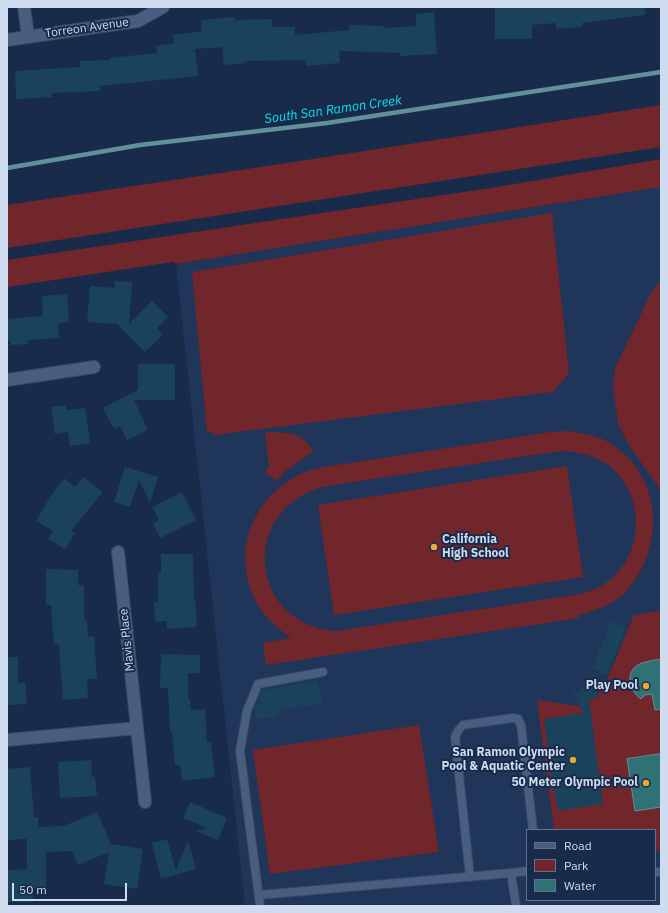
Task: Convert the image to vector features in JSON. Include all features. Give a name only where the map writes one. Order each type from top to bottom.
[{"type":"street","points":[[24,7],[28,36]]},
{"type":"street","name":"Torreon Avenue","points":[[7,40],[138,21],[164,7]]},
{"type":"street","points":[[7,380],[94,367]]},
{"type":"street","name":"Mavis Place","points":[[118,552],[145,802]]},
{"type":"street","points":[[7,740],[137,728]]},
{"type":"lane","points":[[260,906],[240,750],[247,711],[258,684],[323,672]]},
{"type":"lane","points":[[470,877],[455,737],[463,725],[513,718],[518,719],[521,725],[532,829]]},
{"type":"lane","points":[[259,895],[511,874],[526,871]]},
{"type":"lane","points":[[511,874],[516,906]]},
{"type":"shaded area","name":"California High School","points":[[661,187],[661,906],[245,906],[176,264]]},
{"type":"green space","points":[[661,105],[661,147],[7,248],[7,205]]},
{"type":"green space","points":[[661,159],[661,187],[176,264],[173,262],[7,287],[7,260],[497,187]]},
{"type":"green space","points":[[552,213],[569,373],[553,392],[213,435],[212,431],[207,432],[192,272]]},
{"type":"green space","points":[[661,280],[661,491],[627,442],[618,423],[613,388],[615,368],[651,293]]},
{"type":"green space","points":[[567,431],[600,438],[621,451],[637,468],[647,488],[652,510],[652,533],[647,555],[638,576],[623,595],[602,608],[578,615],[579,618],[266,665],[263,643],[291,638],[268,619],[252,593],[247,574],[245,555],[248,536],[255,519],[265,503],[278,489],[295,477],[309,470],[551,432]],"holes":[[[567,451],[585,454],[598,459],[617,473],[628,489],[634,507],[636,525],[633,544],[626,561],[614,576],[598,588],[575,595],[336,631],[306,624],[285,608],[271,588],[265,564],[267,539],[278,517],[298,498],[326,486]]]},
{"type":"green space","points":[[265,432],[296,435],[305,441],[313,451],[282,474],[278,481],[265,473],[269,466]]},
{"type":"green space","points":[[567,466],[583,577],[334,615],[318,505]]},
{"type":"green space","points":[[661,611],[661,831],[659,832],[661,850],[656,851],[656,829],[554,829],[537,700],[580,706],[603,689],[634,615]]},
{"type":"green space","points":[[419,725],[439,852],[270,874],[253,750]]},
{"type":"water","name":"Play Pool","points":[[661,659],[661,709],[655,710],[652,694],[645,695],[641,699],[633,691],[630,675],[636,666],[649,661]]},
{"type":"water","name":"50 Meter Olympic Pool","points":[[661,754],[661,807],[635,811],[627,759]]},
{"type":"building","points":[[645,7],[645,15],[582,23],[582,27],[556,29],[556,23],[532,25],[532,39],[495,39],[495,8]]},
{"type":"building","points":[[434,12],[437,54],[400,56],[400,53],[339,51],[340,63],[306,66],[305,60],[245,61],[245,63],[224,65],[222,47],[195,49],[198,76],[100,86],[101,91],[51,93],[52,97],[16,99],[15,71],[80,67],[80,61],[110,60],[110,58],[157,53],[156,46],[174,43],[173,35],[202,31],[201,20],[234,17],[235,20],[272,19],[272,27],[295,27],[295,35],[349,30],[349,25],[385,26],[385,28],[416,26],[416,14]]},
{"type":"building","points":[[115,281],[132,282],[129,324],[152,301],[168,317],[157,328],[163,335],[145,352],[117,324],[87,322],[90,286],[115,288]]},
{"type":"building","points":[[67,294],[69,322],[58,323],[59,338],[27,340],[28,344],[11,345],[11,341],[7,341],[7,319],[43,316],[42,296]]},
{"type":"building","points":[[138,364],[175,364],[175,400],[134,400],[148,430],[127,440],[120,426],[114,429],[103,408],[138,390]]},
{"type":"building","points":[[66,405],[67,410],[85,408],[90,443],[70,446],[68,432],[55,434],[51,407]]},
{"type":"building","points":[[125,467],[158,477],[150,503],[139,480],[130,507],[114,502]]},
{"type":"building","points":[[83,477],[103,492],[71,531],[75,533],[65,549],[48,539],[53,531],[36,521],[52,494],[64,478],[75,487]]},
{"type":"building","points":[[182,492],[196,520],[160,538],[153,523],[159,520],[152,507]]},
{"type":"building","points":[[161,554],[193,554],[194,600],[197,627],[167,629],[167,621],[155,622],[154,602],[158,602],[158,573],[161,573]]},
{"type":"building","points":[[46,569],[78,570],[78,585],[84,586],[84,621],[87,621],[88,637],[94,636],[97,679],[87,679],[88,698],[63,700],[59,644],[54,644],[51,605],[46,605]]},
{"type":"building","points":[[611,621],[626,627],[607,675],[592,669]]},
{"type":"building","points":[[161,654],[200,655],[200,673],[188,673],[188,699],[190,698],[191,710],[205,709],[207,742],[211,742],[215,777],[182,781],[180,765],[175,765],[172,731],[170,731],[168,688],[160,688]]},
{"type":"building","points":[[7,657],[18,657],[18,683],[25,682],[27,704],[7,705]]},
{"type":"building","points":[[318,681],[322,704],[278,710],[279,716],[256,719],[254,708],[255,705],[260,704],[259,696],[262,690]]},
{"type":"building","name":"San Ramon Olympic Pool & Aquatic Center","points":[[593,683],[599,696],[589,700],[603,804],[558,811],[553,789],[544,719],[583,713],[573,693]]},
{"type":"building","points":[[91,760],[92,777],[95,776],[97,796],[60,798],[58,762]]},
{"type":"building","points":[[30,767],[34,817],[38,817],[38,827],[64,826],[97,812],[111,844],[143,849],[137,889],[104,884],[109,852],[78,865],[72,851],[46,852],[46,888],[33,888],[33,902],[7,902],[7,870],[27,869],[27,839],[7,840],[7,769]]},
{"type":"building","points":[[190,802],[227,818],[218,840],[196,831],[207,828],[183,818]]},
{"type":"building","points":[[167,839],[176,870],[188,840],[196,869],[161,879],[152,843]]},
{"type":"waterway","name":"South San Ramon Creek","points":[[7,168],[140,145],[327,123],[661,72]]},
{"type":"place","name":"California High School","points":[[434,547]]},
{"type":"place","name":"Play Pool","points":[[646,686]]},
{"type":"place","name":"San Ramon Olympic Pool & Aquatic Center","points":[[573,760]]},
{"type":"place","name":"50 Meter Olympic Pool","points":[[646,783]]}]
